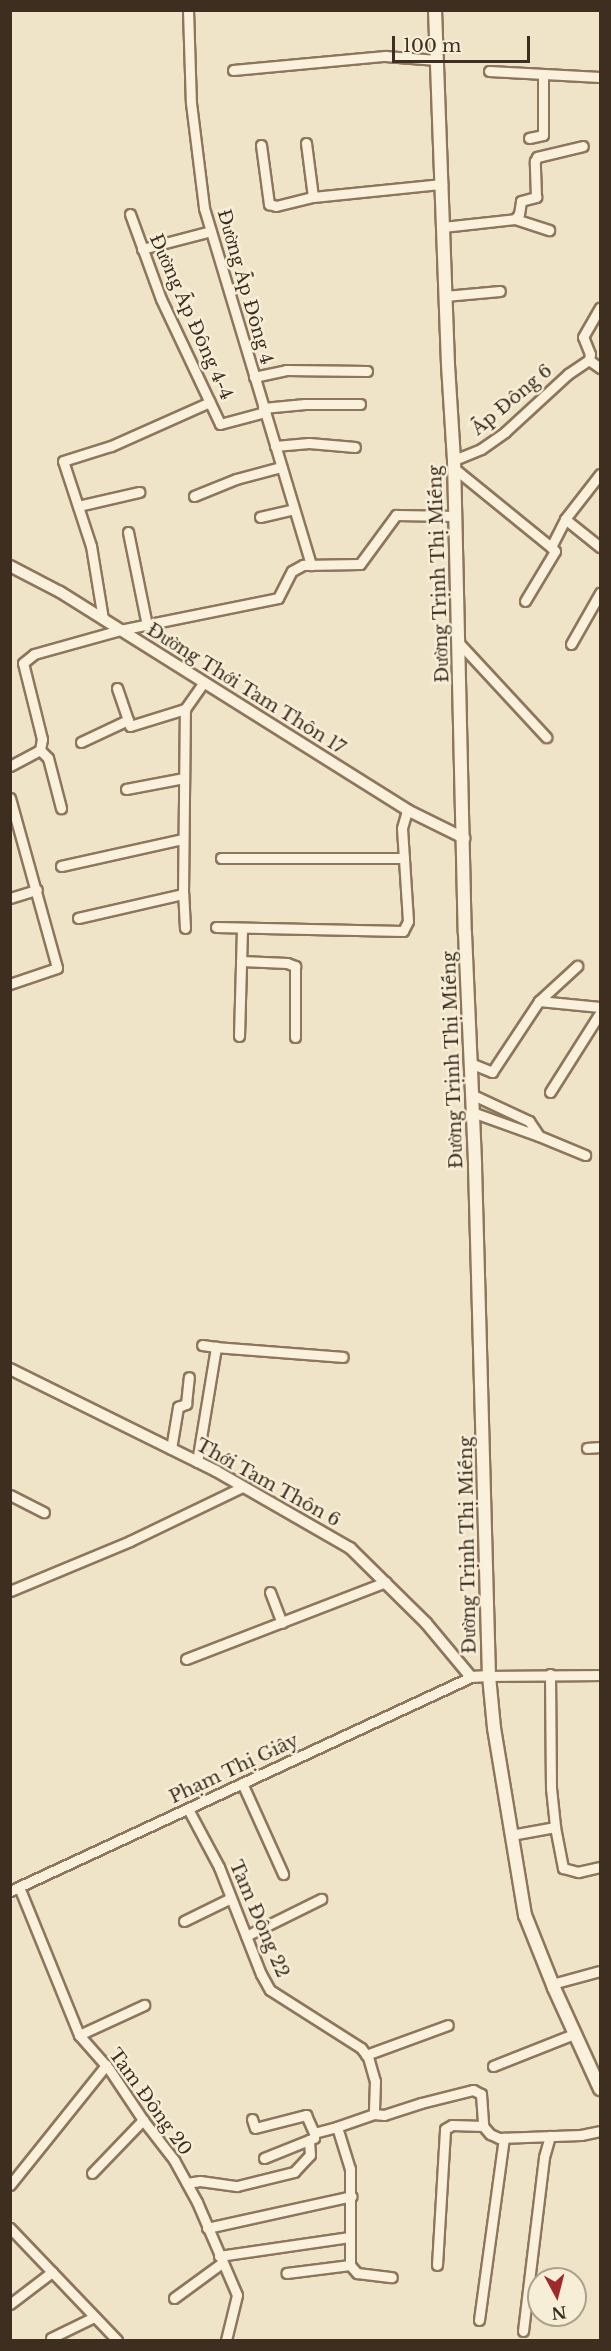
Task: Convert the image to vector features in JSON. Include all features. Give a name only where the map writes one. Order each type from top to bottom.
[{"type":"main road","name":"Đường Trịnh Thị Miếng","points":[[435,10],[445,296],[456,516],[489,1676],[494,1728],[510,1835],[525,1915],[552,1984],[600,2089]]},
{"type":"street","name":"Đường Ấp Đông 4","points":[[188,10],[191,103],[204,208],[311,565]]},
{"type":"street","points":[[233,70],[385,56],[437,60]]},
{"type":"street","points":[[489,71],[600,77]]},
{"type":"street","points":[[529,138],[543,135],[543,74]]},
{"type":"street","points":[[306,142],[313,197]]},
{"type":"street","points":[[261,145],[269,204],[276,206],[313,197],[442,184]]},
{"type":"street","points":[[515,219],[519,214],[520,201],[536,196],[535,161],[537,157],[583,146]]},
{"type":"street","name":"Đường Ấp Đông 4-4","points":[[130,214],[162,299],[220,424],[264,410]]},
{"type":"street","points":[[443,227],[515,219],[549,230]]},
{"type":"street","points":[[142,249],[211,231]]},
{"type":"street","points":[[445,296],[500,291]]},
{"type":"street","points":[[600,307],[583,337],[590,354],[589,360],[600,368]]},
{"type":"street","name":"Ấp Đông 6","points":[[454,465],[505,432],[568,374],[589,360]]},
{"type":"street","points":[[254,377],[286,370],[367,371]]},
{"type":"street","points":[[104,619],[91,546],[63,461],[111,446],[210,402]]},
{"type":"street","points":[[264,410],[305,404],[360,404]]},
{"type":"street","points":[[275,446],[309,443],[355,447]]},
{"type":"street","points":[[454,465],[555,550],[525,601]]},
{"type":"street","points":[[194,496],[236,479],[281,467]]},
{"type":"street","points":[[551,547],[565,519],[600,474]]},
{"type":"street","points":[[78,506],[139,492]]},
{"type":"street","points":[[260,517],[294,509]]},
{"type":"street","points":[[40,750],[42,740],[23,663],[34,654],[120,630],[278,598],[292,571],[303,565],[360,564],[396,515],[456,516]]},
{"type":"street","points":[[565,519],[600,547]]},
{"type":"street","points":[[128,532],[147,625]]},
{"type":"street","name":"Đường Thới Tam Thôn 17","points":[[11,567],[60,592],[407,810],[464,838]]},
{"type":"street","points":[[571,644],[600,593]]},
{"type":"street","points":[[460,644],[546,737]]},
{"type":"street","points":[[117,688],[130,726],[184,709],[204,682]]},
{"type":"street","points":[[184,709],[183,894],[185,928]]},
{"type":"street","points":[[81,742],[128,720]]},
{"type":"street","points":[[10,766],[40,750]]},
{"type":"street","points":[[40,750],[48,758],[61,808]]},
{"type":"street","points":[[126,789],[184,778]]},
{"type":"street","points":[[10,798],[57,968],[10,984]]},
{"type":"street","points":[[216,927],[403,931],[408,921],[402,828],[407,810]]},
{"type":"street","points":[[61,866],[183,838]]},
{"type":"street","points":[[221,858],[404,858]]},
{"type":"street","points":[[10,898],[37,890]]},
{"type":"street","points":[[78,918],[183,894]]},
{"type":"street","points":[[239,1036],[242,928]]},
{"type":"street","points":[[241,961],[287,963],[295,966],[295,1037]]},
{"type":"street","points":[[470,1063],[492,1072],[539,1001],[577,966]]},
{"type":"street","points":[[539,1001],[600,1007]]},
{"type":"street","points":[[550,1092],[600,1013]]},
{"type":"street","points":[[471,1094],[529,1121],[539,1136]]},
{"type":"street","points":[[472,1112],[585,1155]]},
{"type":"street","points":[[202,1345],[343,1356]]},
{"type":"street","points":[[196,1462],[216,1347]]},
{"type":"street","name":"Thới Tam Thôn 6","points":[[10,1369],[196,1462],[350,1548],[426,1623],[471,1677]]},
{"type":"street","points":[[171,1449],[178,1407],[186,1404],[189,1377]]},
{"type":"street","points":[[587,1448],[600,1448]]},
{"type":"street","points":[[10,1591],[130,1541],[242,1487]]},
{"type":"street","points":[[10,1495],[44,1512]]},
{"type":"street","points":[[186,1659],[386,1582]]},
{"type":"street","points":[[270,1592],[282,1623]]},
{"type":"street","points":[[550,1674],[548,1729],[555,1827],[565,1870],[578,1872],[600,1867]]},
{"type":"street","points":[[471,1677],[600,1675]]},
{"type":"street","name":"Phạm Thị Giây","points":[[15,1889],[471,1677]]},
{"type":"street","points":[[242,1783],[283,1874]]},
{"type":"street","name":"Tam Đông 22","points":[[188,1809],[219,1867],[270,1990],[361,2048],[366,2055]]},
{"type":"street","points":[[510,1835],[555,1827]]},
{"type":"street","name":"Tam Đông 20","points":[[15,1889],[79,2035],[106,2065],[143,2120],[174,2160],[187,2183],[237,2295],[226,2340]]},
{"type":"street","points":[[184,1921],[231,1898]]},
{"type":"street","points":[[246,1936],[321,1899]]},
{"type":"street","points":[[552,1984],[600,1971]]},
{"type":"street","points":[[79,2035],[144,2005]]},
{"type":"street","points":[[374,2114],[375,2081],[366,2055],[448,2025]]},
{"type":"street","points":[[493,2066],[574,2034]]},
{"type":"street","points":[[10,2185],[106,2065]]},
{"type":"street","points":[[264,2158],[312,2136],[374,2114],[384,2115],[473,2090],[481,2094],[483,2126],[490,2134],[504,2138],[600,2131]]},
{"type":"street","points":[[187,2183],[200,2181],[237,2186],[294,2172],[310,2155],[312,2136],[306,2115],[255,2128],[252,2119]]},
{"type":"street","points":[[92,2173],[143,2120]]},
{"type":"street","points":[[437,2265],[445,2129],[452,2125],[483,2126]]},
{"type":"street","points":[[337,2127],[350,2169],[352,2196],[350,2265],[357,2273],[392,2277]]},
{"type":"street","points":[[523,2331],[544,2157],[550,2136]]},
{"type":"street","points":[[479,2320],[504,2138]]},
{"type":"street","points":[[207,2228],[352,2196]]},
{"type":"street","points":[[10,2228],[117,2340]]},
{"type":"street","points":[[174,2298],[220,2259],[350,2236]]},
{"type":"street","points":[[287,2272],[350,2265]]},
{"type":"street","points":[[10,2304],[52,2272]]},
{"type":"street","points":[[51,2338],[94,2317]]}]
